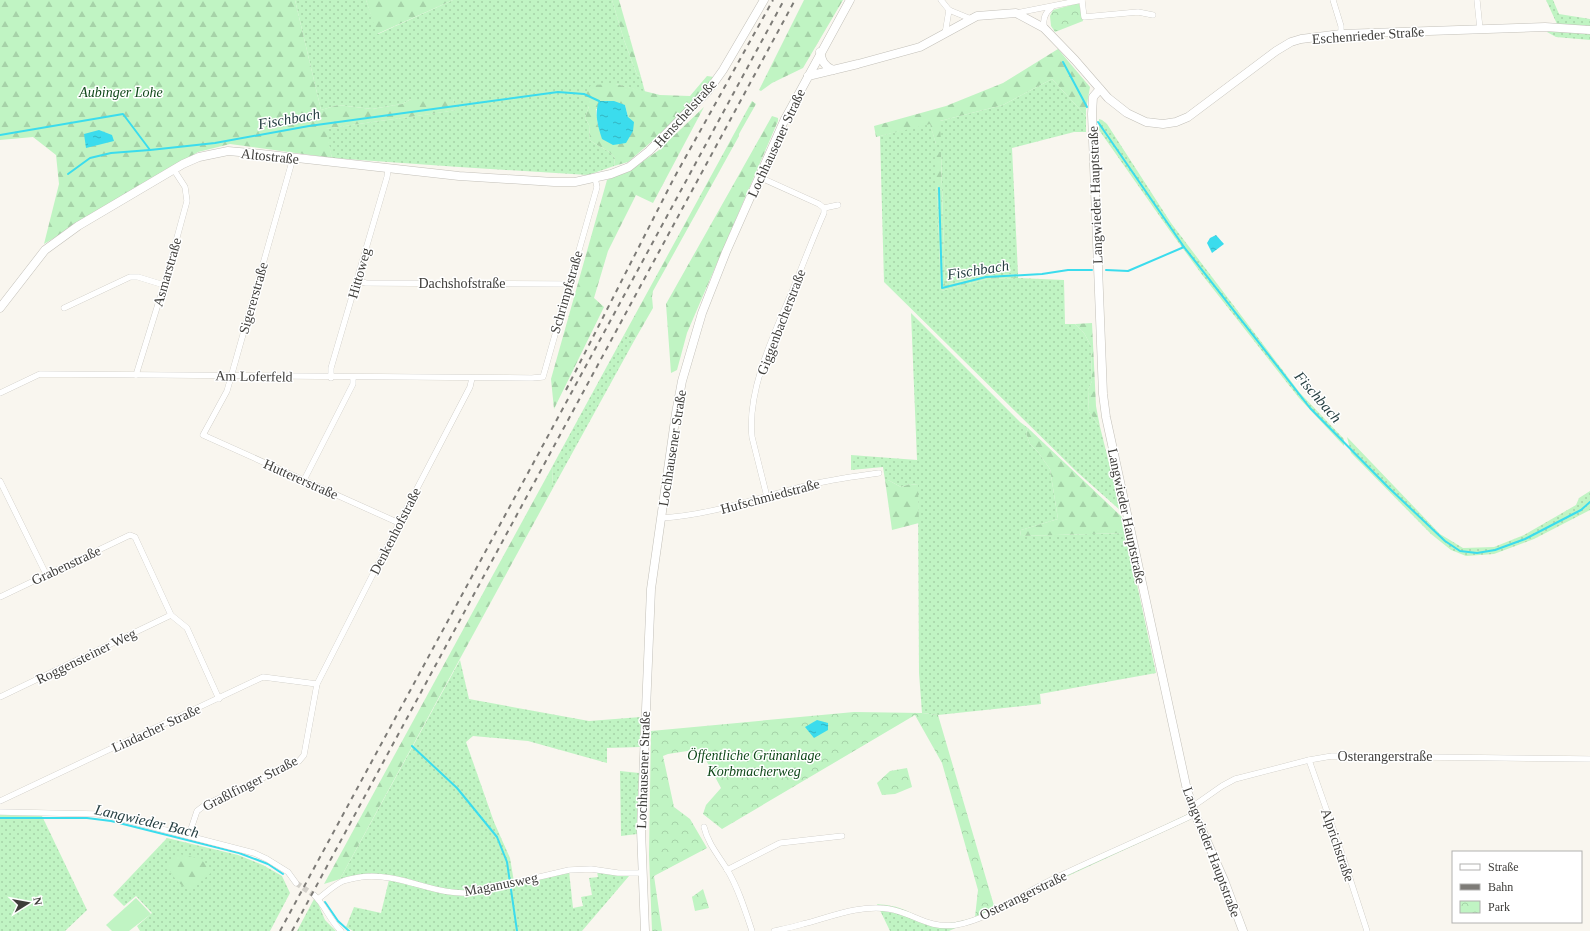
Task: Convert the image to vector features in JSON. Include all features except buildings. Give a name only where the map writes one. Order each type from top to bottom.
[{"type":"main road","name":"Henschelstraße","points":[[595,178],[629,167],[675,127],[708,91],[723,70],[764,0]]},
{"type":"main road","name":"Lochhausener Straße","points":[[645,931],[642,873],[642,791],[651,589],[676,413],[687,362],[702,313],[726,252],[784,121],[820,52],[850,0]]},
{"type":"main road","points":[[808,76],[920,47],[977,16],[1016,13],[1044,28]]},
{"type":"main road","name":"Eschenrieder Straße","points":[[1044,28],[1108,98],[1127,113],[1146,122],[1163,124],[1176,122],[1188,117],[1276,51],[1291,42],[1341,34],[1545,27],[1590,30]]},
{"type":"main road","points":[[820,52],[822,62],[833,70]]},
{"type":"main road","name":"Langwieder Hauptstraße","points":[[1100,90],[1095,93],[1093,97],[1092,114],[1103,394],[1105,409],[1177,744],[1193,810],[1224,880],[1242,931]]},
{"type":"main road","name":"Altostraße","points":[[0,308],[44,250],[78,226],[199,157],[228,152],[459,176],[554,182],[575,182],[595,178]]},
{"type":"street","points":[[941,0],[949,10],[971,19]]},
{"type":"street","points":[[1016,13],[1082,0],[1084,17],[1138,12],[1153,15]]},
{"type":"street","points":[[1333,0],[1341,26],[1341,34]]},
{"type":"street","points":[[1477,0],[1480,30]]},
{"type":"street","points":[[1044,28],[1043,20],[1046,12],[1052,7]]},
{"type":"street","points":[[945,34],[949,10]]},
{"type":"street","name":"Sigererstraße","points":[[203,435],[227,391],[293,158]]},
{"type":"street","name":"Hittoweg","points":[[331,378],[331,368],[387,177],[388,169]]},
{"type":"street","name":"Asmarstraße","points":[[136,375],[188,201],[185,187],[174,170]]},
{"type":"street","points":[[759,177],[819,204],[824,208],[838,205]]},
{"type":"street","name":"Schrimpfstraße","points":[[513,378],[543,377],[568,284],[597,186],[595,178]]},
{"type":"street","name":"Giggenbacherstraße","points":[[767,497],[752,437],[752,408],[767,352],[824,213],[824,208]]},
{"type":"street","points":[[64,308],[130,277],[138,277],[164,285]]},
{"type":"street","name":"Dachshofstraße","points":[[356,281],[366,283],[568,284]]},
{"type":"street","name":"Am Loferfeld","points":[[0,393],[37,375],[513,378]]},
{"type":"street","points":[[304,480],[353,384],[353,378]]},
{"type":"street","name":"Denkenhofstraße","points":[[317,684],[470,388],[472,378]]},
{"type":"street","name":"Huttererstraße","points":[[203,435],[399,523]]},
{"type":"street","name":"Hufschmiedstraße","points":[[661,518],[690,516],[723,509],[840,478],[879,473]]},
{"type":"street","points":[[0,481],[46,574]]},
{"type":"street","name":"Grabenstraße","points":[[0,597],[46,574],[132,535],[135,537],[171,615]]},
{"type":"street","points":[[171,615],[187,628],[220,698]]},
{"type":"street","name":"Roggensteiner Weg","points":[[0,697],[171,615]]},
{"type":"street","name":"Lindacher Straße","points":[[0,801],[263,677],[317,684]]},
{"type":"street","name":"Graßlfinger Straße","points":[[189,835],[197,811],[205,805],[299,761],[304,755],[317,684]]},
{"type":"street","name":"Osterangerstraße","points":[[774,931],[849,912],[877,908],[890,909],[926,923],[939,926],[956,925],[973,920],[1193,810],[1222,786],[1235,779],[1309,760],[1340,756],[1590,759]]},
{"type":"street","name":"Alprichstraße","points":[[1309,760],[1343,857],[1366,931]]},
{"type":"street","points":[[0,812],[97,814],[189,835],[254,853],[288,872],[296,882]]},
{"type":"street","points":[[704,827],[706,836],[727,870],[741,897],[752,931]]},
{"type":"street","points":[[727,870],[780,843],[842,836]]},
{"type":"street","name":"Maganusweg","points":[[342,931],[333,922],[316,897],[345,880],[365,877],[399,879],[430,888],[460,893],[475,892],[569,870],[591,868],[618,873],[642,873]]},
{"type":"green space","name":"Aubinger Lohe","points":[[0,0],[295,0],[321,110],[338,105],[372,109],[402,104],[411,99],[453,99],[457,110],[326,129],[332,158],[230,144],[198,152],[44,244],[59,184],[56,155],[33,137],[0,140]]},
{"type":"green space","points":[[295,0],[366,0],[378,34],[453,0],[612,0],[624,40],[637,75],[641,77],[645,92],[616,84],[589,106],[585,118],[589,125],[590,140],[610,152],[615,158],[614,166],[588,175],[332,158],[325,129],[456,110],[453,99],[411,99],[402,104],[372,109],[338,105],[321,110]]},
{"type":"green space","points":[[366,0],[453,0],[377,34]]},
{"type":"green space","points":[[612,0],[619,0],[641,77],[637,75],[624,40]]},
{"type":"green space","points":[[804,0],[843,0],[803,68],[772,83],[761,91],[759,90]]},
{"type":"green space","points":[[1546,0],[1553,0],[1559,14],[1590,19],[1590,28],[1557,24]]},
{"type":"green space","points":[[1079,3],[1083,21],[1055,32],[1051,26],[1050,16],[1053,10]]},
{"type":"green space","points":[[1549,30],[1590,32],[1590,40],[1556,37],[1547,32]]},
{"type":"green space","points":[[1058,49],[1090,87],[1086,116],[1052,79],[1003,105],[940,121],[941,144],[936,144],[930,124],[876,137],[874,126],[946,106],[1003,83]]},
{"type":"green space","points":[[707,76],[714,77],[665,130],[628,162],[614,166],[615,158],[613,155],[590,140],[589,125],[585,118],[589,106],[584,97],[591,85],[616,84],[660,95],[690,96]],"holes":[[[625,105],[628,117],[598,126],[596,109]]]},
{"type":"green space","points":[[1052,79],[1086,116],[1086,132],[1074,132],[1012,148],[1018,274],[986,276],[945,285],[941,152],[936,152],[936,187],[941,291],[987,279],[1018,278],[1064,280],[1065,324],[1075,324],[1084,333],[1091,346],[1092,381],[1088,390],[1089,412],[1100,427],[1121,511],[1077,472],[884,282],[880,136],[930,123],[936,144],[940,144],[940,121],[1003,105]]},
{"type":"green space","points":[[752,101],[756,104],[653,291],[653,308],[634,341],[624,335]]},
{"type":"green space","points":[[704,107],[653,203],[636,195],[608,251],[594,298],[604,307],[554,409],[551,379],[607,180],[632,169],[659,150]]},
{"type":"green space","points":[[772,116],[778,118],[778,121],[687,333],[677,370],[671,373],[666,304]]},
{"type":"green space","points":[[1099,119],[1107,124],[1171,223],[1300,393],[1344,439],[1344,446],[1299,398],[1203,276],[1099,130]]},
{"type":"green space","points":[[936,152],[941,152],[942,189],[937,190],[936,187]]},
{"type":"green space","points":[[942,189],[945,285],[986,276],[1018,274],[1018,278],[987,279],[941,291],[937,190]]},
{"type":"green space","points":[[911,313],[1020,422],[1028,428],[1026,433],[1030,444],[1038,452],[1050,469],[1058,519],[1021,530],[1020,536],[1126,533],[1156,673],[1040,694],[1041,704],[938,715],[922,713],[919,673],[918,485],[910,484],[901,487],[888,480],[885,480],[883,467],[851,470],[851,455],[917,460]]},
{"type":"green space","points":[[1092,323],[1096,406],[1100,427],[1089,412],[1088,390],[1092,381],[1091,346],[1084,333],[1075,324]]},
{"type":"green space","points":[[624,335],[634,341],[553,488],[552,467]]},
{"type":"green space","points":[[1028,428],[1123,518],[1126,533],[1020,536],[1021,530],[1058,519],[1050,469],[1038,452],[1030,444],[1026,433]]},
{"type":"green space","points":[[1347,437],[1440,534],[1463,548],[1494,547],[1524,535],[1576,505],[1579,498],[1590,491],[1590,510],[1534,539],[1494,554],[1466,556],[1451,550],[1431,534],[1351,453]]},
{"type":"green space","points":[[552,467],[553,488],[340,879],[324,884]]},
{"type":"green space","points":[[885,480],[888,480],[901,487],[910,484],[918,485],[919,523],[892,530]]},
{"type":"green space","points":[[460,660],[469,699],[589,721],[641,717],[640,747],[607,748],[607,763],[528,741],[473,736],[466,742],[494,822],[510,858],[514,882],[480,890],[455,891],[394,876],[358,876],[340,879]]},
{"type":"green space","name":"Öffentliche Grünanlage Korbmacherweg","points":[[854,712],[922,713],[938,715],[995,909],[975,917],[978,890],[942,763],[915,715],[722,829],[703,814],[706,805],[721,788],[700,749],[663,756],[674,807],[690,819],[707,848],[654,876],[662,931],[652,931],[649,855],[651,731]]},
{"type":"green space","points":[[907,768],[912,787],[895,794],[882,795],[877,783],[890,771]]},
{"type":"green space","points":[[620,771],[639,773],[637,834],[621,836]]},
{"type":"green space","points":[[1188,814],[1189,820],[949,931],[890,931],[877,904],[888,905],[905,910],[927,920],[940,923],[951,923],[968,919],[983,914]]},
{"type":"green space","points":[[0,815],[42,816],[87,910],[65,931],[0,931]]},
{"type":"green space","points":[[167,838],[238,855],[263,865],[282,876],[290,893],[270,931],[140,931],[137,926],[152,913],[136,896],[124,906],[113,895]]},
{"type":"green space","points":[[179,854],[201,859],[212,872],[192,889],[180,884],[167,866]]},
{"type":"green space","points":[[569,871],[573,908],[583,906],[581,897],[592,895],[589,878],[598,877],[597,872],[629,876],[582,931],[353,931],[346,927],[354,907],[381,913],[389,880],[459,894]]},
{"type":"green space","points":[[703,889],[709,908],[695,911],[692,897]]},
{"type":"green space","points":[[136,898],[151,914],[129,931],[112,931],[106,925]]},
{"type":"green space","points":[[314,899],[317,901],[325,920],[336,931],[297,931]]},
{"type":"water","points":[[599,101],[614,101],[625,105],[628,117],[634,122],[633,131],[626,143],[613,145],[602,139],[597,115]]},
{"type":"water","points":[[99,130],[112,135],[114,141],[86,148],[84,134]]},
{"type":"water","points":[[1216,235],[1224,244],[1212,253],[1207,243],[1210,238]]},
{"type":"water","points":[[817,720],[828,723],[828,730],[814,738],[805,727]]},
{"type":"waterway","name":"Fischbach","points":[[1063,62],[1087,107]]},
{"type":"waterway","name":"Fischbach","points":[[0,135],[123,114],[150,150],[215,143],[309,126],[558,92],[584,94],[599,101]]},
{"type":"waterway","name":"Fischbach","points":[[1098,122],[1184,247],[1310,408],[1389,488],[1445,541],[1460,551],[1477,553],[1495,550],[1525,539],[1581,510],[1590,502]]},
{"type":"waterway","points":[[68,174],[90,158],[111,153],[150,150]]},
{"type":"waterway","name":"Fischbach","points":[[939,188],[942,288],[986,277],[1042,274],[1068,270],[1092,270]]},
{"type":"waterway","points":[[1106,270],[1128,271],[1184,247]]},
{"type":"waterway","points":[[412,746],[457,788],[497,837],[507,862],[517,931]]},
{"type":"waterway","name":"Langwieder Bach","points":[[0,818],[87,818],[111,821],[239,853],[268,864],[283,874]]},
{"type":"waterway","name":"Langwieder Bach","points":[[325,902],[338,921],[349,931]]},
{"type":"tunnel","points":[[296,883],[314,895]]},
{"type":"railway","points":[[566,390],[674,178],[773,0]]},
{"type":"railway","points":[[280,931],[784,0]]},
{"type":"railway","points":[[292,931],[795,0]]}]
